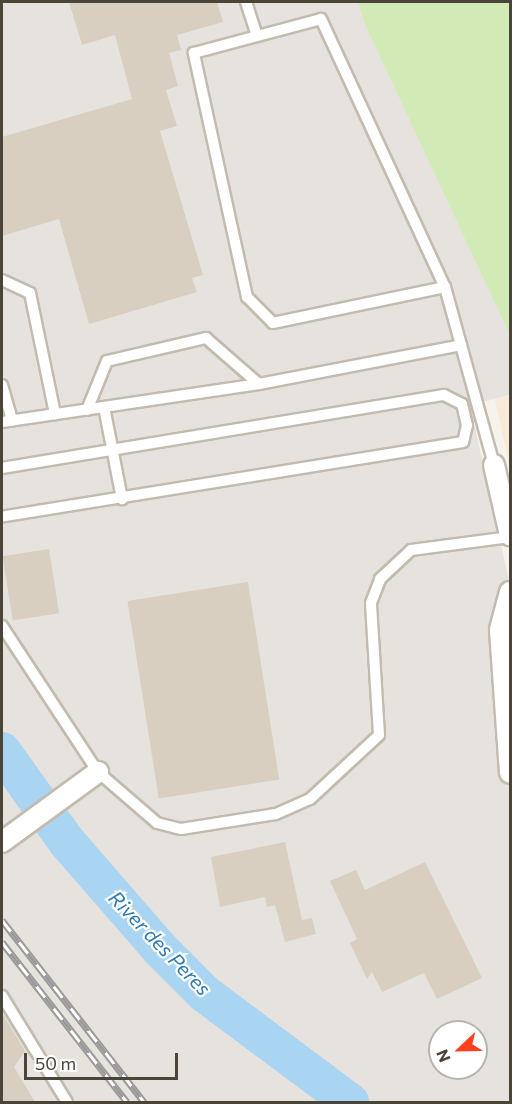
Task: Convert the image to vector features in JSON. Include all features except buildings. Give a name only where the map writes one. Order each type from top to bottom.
[{"type":"street","points":[[494,465],[506,494],[510,536]]},
{"type":"street","points":[[510,592],[501,630],[510,773]]},
{"type":"street","points":[[3,841],[98,772]]},
{"type":"lane","points":[[246,2],[257,35]]},
{"type":"lane","points":[[445,287],[273,323],[247,297],[194,53],[321,19],[445,287],[494,465]]},
{"type":"lane","points":[[2,280],[30,293],[55,414]]},
{"type":"lane","points":[[87,410],[108,361],[206,338],[259,384]]},
{"type":"lane","points":[[2,385],[7,422],[259,384],[460,345]]},
{"type":"lane","points":[[2,468],[444,395],[462,404],[467,425],[463,442],[3,517]]},
{"type":"lane","points":[[104,407],[122,499]]},
{"type":"lane","points":[[2,626],[98,772],[157,823],[181,829],[276,814],[310,799],[379,735],[371,603],[380,579],[411,550],[510,536]]},
{"type":"lane","points":[[2,996],[67,1102]]},
{"type":"shaded area","points":[[2,2],[358,2],[510,335],[510,395],[470,405],[510,585],[510,1102],[2,1102]]},
{"type":"shaded area","points":[[510,396],[510,468],[495,399]]},
{"type":"green space","points":[[358,2],[510,2],[510,335],[365,24]]},
{"type":"waterway","name":"River des Peres","points":[[2,751],[67,842],[159,948],[205,994],[350,1102]]},
{"type":"railway","points":[[2,920],[144,1102]]},
{"type":"railway","points":[[2,942],[127,1102]]}]
